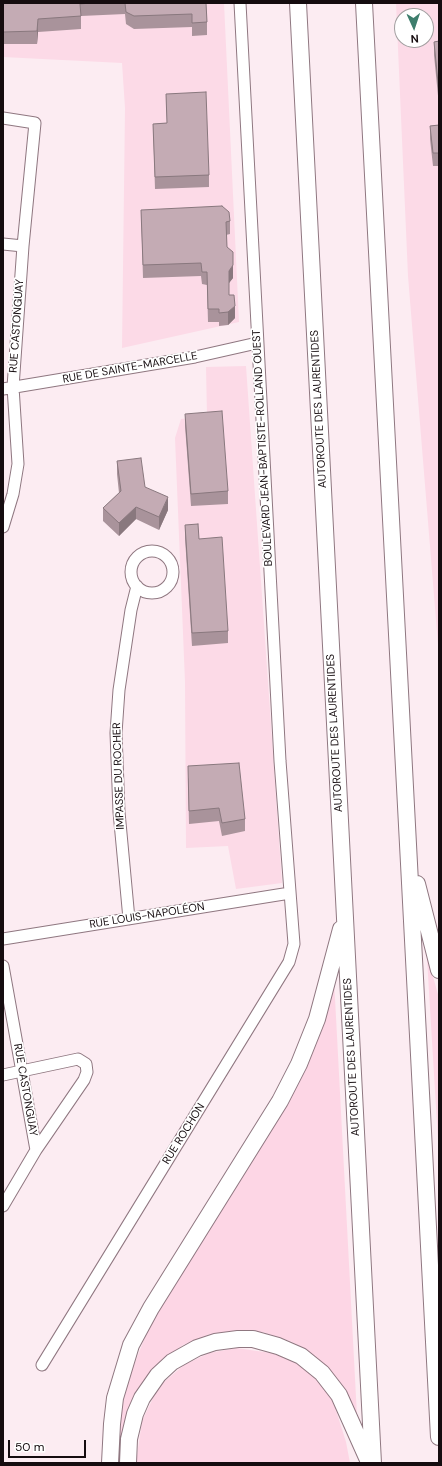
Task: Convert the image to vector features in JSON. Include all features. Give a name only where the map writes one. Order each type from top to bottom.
[{"type":"highway","name":"AUTOROUTE DES LAURENTIDES","points":[[298,3],[345,916],[371,1463]]},
{"type":"highway","points":[[364,3],[439,1437]]},
{"type":"highway","points":[[408,850],[439,970]]},
{"type":"highway","points":[[110,1463],[112,1424],[116,1398],[131,1345],[150,1308],[280,1101],[300,1064],[317,1020],[345,916]]},
{"type":"highway","points":[[128,1463],[129,1439],[135,1414],[142,1398],[158,1375],[172,1362],[197,1348],[216,1342],[238,1339],[261,1341],[278,1346],[301,1356],[322,1373],[339,1395],[371,1463]]},
{"type":"street","name":"BOULEVARD JEAN-BAPTISTE-ROLLAND OUEST","points":[[240,3],[280,761],[290,893]]},
{"type":"street","name":"RUE CASTONGUAY","points":[[3,118],[34,123],[8,388],[18,464],[13,494],[3,527]]},
{"type":"street","points":[[3,244],[23,246]]},
{"type":"street","name":"RUE DE SAINTE-MARCELLE","points":[[8,388],[194,357],[257,343]]},
{"type":"street","name":"IMPASSE DU ROCHER","points":[[129,919],[119,812],[116,733],[119,690],[130,610],[137,586]]},
{"type":"street","name":"RUE LOUIS-NAPOLÉON","points":[[3,939],[290,893]]},
{"type":"street","name":"RUE ROCHON","points":[[42,1365],[289,962],[294,944],[290,893]]},
{"type":"street","name":"RUE CASTONGUAY","points":[[3,966],[36,1150],[3,1206]]},
{"type":"street","points":[[3,1075],[78,1059],[86,1064],[87,1072],[84,1080],[36,1150]]},
{"type":"shaded area","points":[[3,3],[224,3],[239,322],[122,348],[125,108],[122,63],[3,57]]},
{"type":"shaded area","points":[[396,3],[439,3],[439,657],[408,276],[398,48],[434,48],[434,8],[396,8]]},
{"type":"shaded area","points":[[246,366],[282,883],[236,889],[228,846],[186,848],[185,682],[175,438],[181,419],[207,416],[206,367]]},
{"type":"shaded area","points":[[426,942],[439,998],[439,1157]]},
{"type":"shaded area","points":[[334,979],[357,1416],[338,1379],[326,1366],[305,1349],[290,1341],[263,1332],[237,1331],[210,1334],[183,1345],[150,1373],[142,1383],[136,1394],[122,1463],[119,1463],[119,1426],[129,1377],[152,1320],[306,1068],[324,1022]]},
{"type":"shaded area","points":[[236,1348],[278,1354],[304,1367],[316,1377],[329,1394],[335,1407],[346,1442],[350,1463],[136,1463],[142,1421],[155,1394],[164,1382],[184,1365],[209,1353]]},
{"type":"building","points":[[3,3],[91,3],[80,4],[81,16],[38,19],[37,31],[3,32]]},
{"type":"building","points":[[125,3],[206,3],[207,22],[192,23],[192,14],[134,16],[126,12]]},
{"type":"building","points":[[439,41],[439,93],[434,42]]},
{"type":"building","points":[[206,92],[209,175],[155,177],[153,124],[167,123],[166,94]]},
{"type":"building","points":[[439,125],[439,153],[433,153],[430,126]]},
{"type":"building","points":[[222,206],[229,212],[230,221],[226,222],[227,247],[233,252],[233,265],[229,271],[229,295],[234,295],[235,306],[228,312],[219,313],[219,309],[208,309],[207,272],[202,272],[201,263],[143,265],[141,210]]},
{"type":"building","points":[[222,411],[228,491],[191,494],[185,414]]},
{"type":"building","points":[[141,458],[145,487],[168,497],[159,517],[136,507],[119,523],[103,508],[121,491],[117,461]]},
{"type":"building","points":[[198,524],[199,539],[222,537],[228,631],[192,633],[185,525]]},
{"type":"building","points":[[239,763],[245,819],[222,823],[219,808],[189,811],[188,766]]}]
